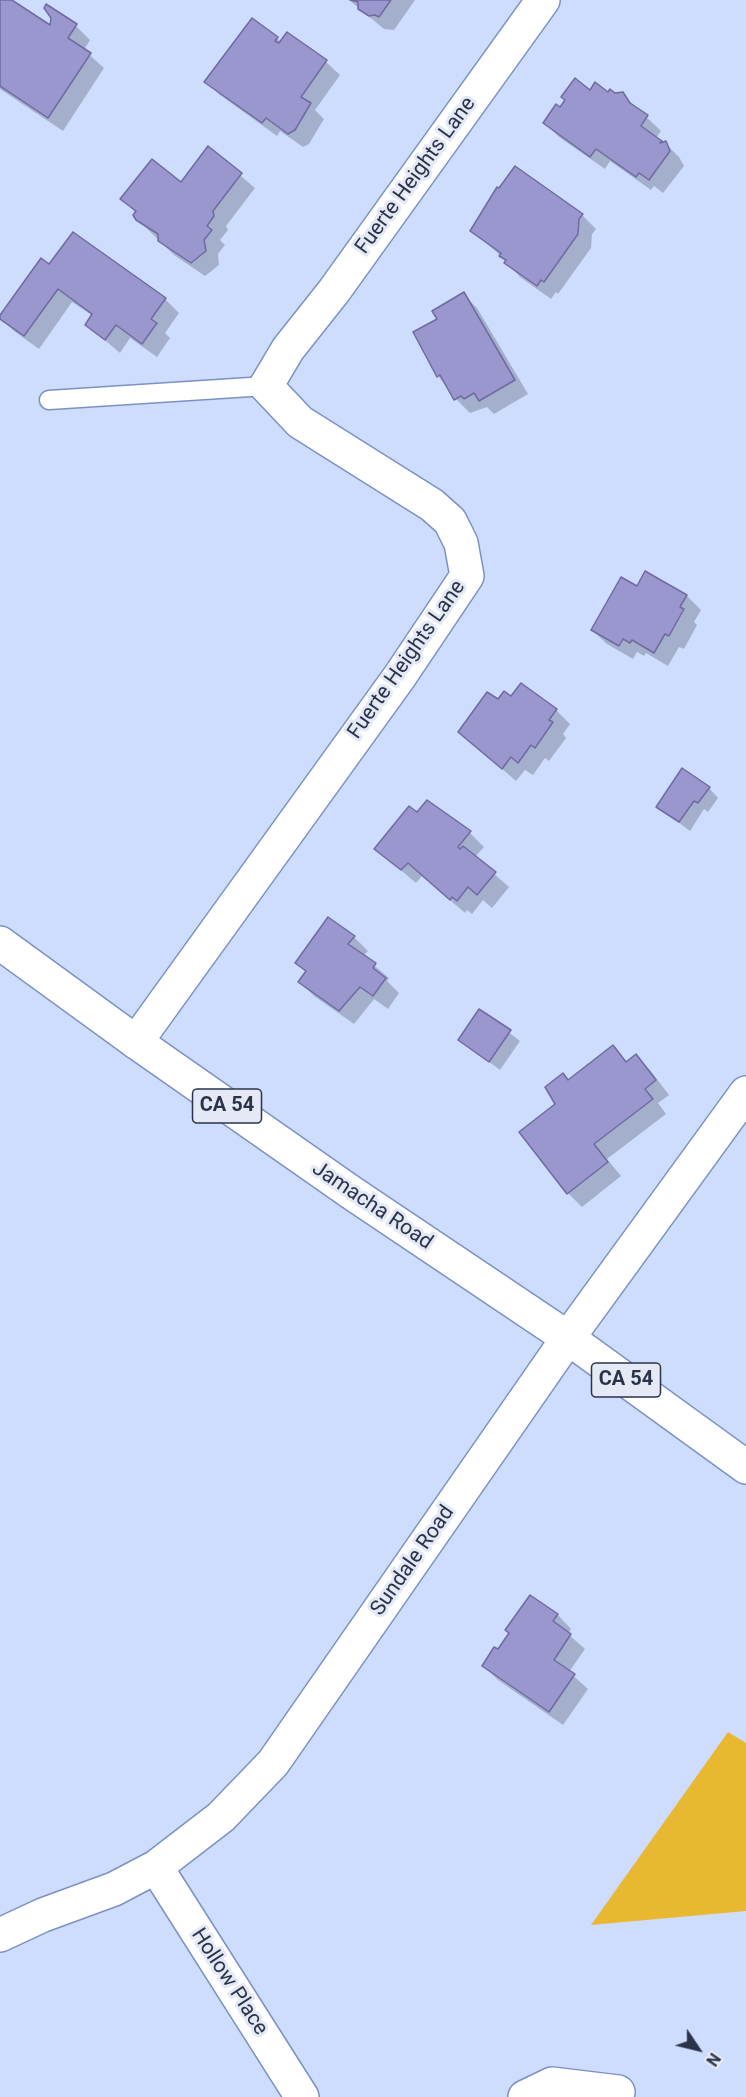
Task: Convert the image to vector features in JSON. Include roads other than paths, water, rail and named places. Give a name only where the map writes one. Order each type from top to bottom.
[{"type":"street","name":"Fuerte Heights Lane","points":[[136,1042],[400,676],[466,576],[461,543],[450,521],[432,505],[300,422],[266,386],[288,349],[334,291],[543,0]]},
{"type":"street","name":"Jamacha Road","points":[[0,943],[136,1042],[352,1193],[568,1338],[746,1467]]},
{"type":"street","name":"Sundale Road","points":[[0,1935],[43,1915],[114,1889],[156,1867],[221,1817],[273,1762],[568,1338],[746,1093]]},
{"type":"street","name":"Hollow Place","points":[[156,1867],[302,2097]]},
{"type":"street","points":[[525,2097],[552,2084],[618,2092]]},
{"type":"lane","points":[[49,400],[266,386]]}]
